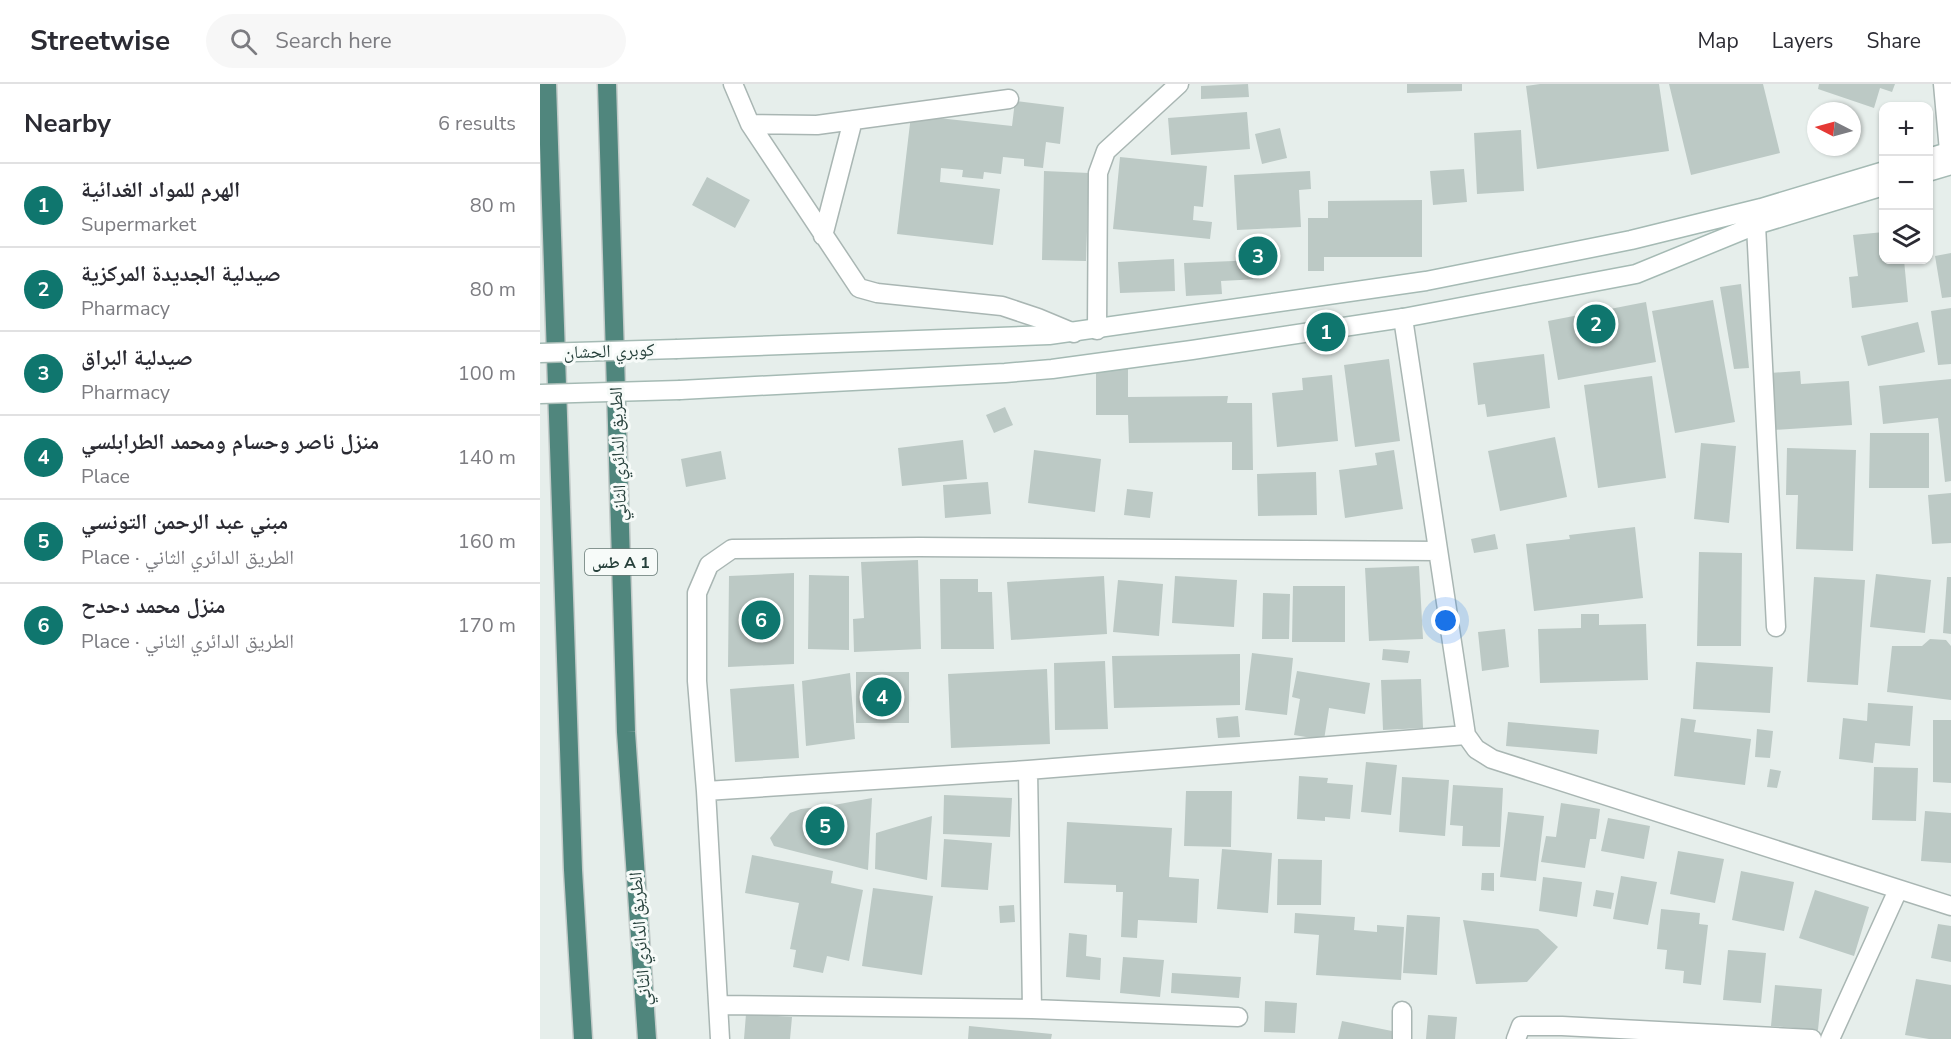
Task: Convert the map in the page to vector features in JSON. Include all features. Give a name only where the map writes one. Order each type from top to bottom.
[{"type":"highway","name":"طس A 1","points":[[547,84],[573,870],[583,1039]]},
{"type":"highway","name":"الطريق الدائري الثاني","points":[[607,84],[626,732],[647,1039]]},
{"type":"street","points":[[734,84],[750,124],[860,288],[877,293],[1002,306],[1074,333]]},
{"type":"street","points":[[1097,330],[1098,173],[1106,151],[1179,84]]},
{"type":"street","points":[[1943,84],[1950,156]]},
{"type":"street","points":[[750,124],[817,125],[1009,99]]},
{"type":"street","points":[[823,236],[853,120]]},
{"type":"street","points":[[1933,158],[1950,156]]},
{"type":"street","points":[[1933,169],[1950,156]]},
{"type":"street","points":[[540,394],[680,390],[1052,369],[1403,318],[1636,274],[1759,217],[1879,173]]},
{"type":"street","points":[[1759,217],[1879,187]]},
{"type":"street","points":[[1759,217],[1776,627]]},
{"type":"street","name":"كوبري الحشان","points":[[540,353],[1007,338],[1074,333],[1426,281],[1759,217]]},
{"type":"street","points":[[1403,318],[1466,735],[1476,749],[1492,759],[1951,906]]},
{"type":"street","points":[[720,1039],[706,791],[697,681],[697,593],[709,565],[732,549],[919,547],[1438,551]]},
{"type":"street","points":[[706,791],[1028,770],[1466,735]]},
{"type":"street","points":[[1028,770],[1032,1009]]},
{"type":"street","points":[[1830,1039],[1898,890]]},
{"type":"street","points":[[719,1005],[1032,1009],[1238,1017]]},
{"type":"street","points":[[1402,1011],[1402,1039]]},
{"type":"street","points":[[1516,1039],[1521,1026],[1562,1026],[1812,1039]]},
{"type":"building","points":[[1248,84],[1249,97],[1201,99],[1201,86]]},
{"type":"building","points":[[1407,84],[1462,84],[1462,91],[1407,93]]},
{"type":"building","points":[[1659,84],[1669,151],[1537,169],[1526,86]]},
{"type":"building","points":[[1669,84],[1763,84],[1780,153],[1691,175]]},
{"type":"building","points":[[1819,84],[1895,84],[1892,92],[1880,88],[1874,108],[1818,89]]},
{"type":"building","points":[[1015,101],[1064,107],[1060,144],[1046,142],[1043,168],[1024,166],[1024,159],[1003,157],[1001,174],[984,172],[983,179],[962,177],[963,170],[941,168],[940,182],[1000,189],[993,245],[897,234],[911,115],[1012,126]]},
{"type":"building","points":[[1247,112],[1250,149],[1171,155],[1168,118]]},
{"type":"building","points":[[1280,128],[1287,158],[1262,164],[1255,134]]},
{"type":"building","points":[[1521,130],[1524,191],[1477,194],[1474,133]]},
{"type":"building","points":[[1120,157],[1207,166],[1203,207],[1194,206],[1193,220],[1212,222],[1210,239],[1113,229]]},
{"type":"building","points":[[1464,169],[1467,202],[1433,205],[1430,171]]},
{"type":"building","points":[[1044,171],[1089,173],[1086,261],[1042,260]]},
{"type":"building","points":[[1310,171],[1311,189],[1299,190],[1301,227],[1237,230],[1234,175]]},
{"type":"building","points":[[707,177],[750,200],[735,228],[692,205]]},
{"type":"building","points":[[1422,200],[1422,257],[1324,257],[1324,271],[1308,271],[1308,218],[1328,218],[1328,201]]},
{"type":"building","points":[[1879,232],[1879,264],[1904,264],[1908,302],[1852,308],[1849,277],[1858,276],[1853,235]]},
{"type":"building","points":[[1951,253],[1951,297],[1942,298],[1935,256]]},
{"type":"building","points":[[1174,259],[1175,291],[1120,293],[1118,262]]},
{"type":"building","points":[[1258,260],[1259,279],[1221,281],[1222,294],[1186,296],[1184,263]]},
{"type":"building","points":[[1741,284],[1749,368],[1734,369],[1720,287]]},
{"type":"building","points":[[1713,300],[1735,422],[1675,433],[1652,311]]},
{"type":"building","points":[[1646,302],[1656,362],[1558,380],[1548,321]]},
{"type":"building","points":[[1951,308],[1951,364],[1938,365],[1931,311]]},
{"type":"building","points":[[1918,322],[1925,352],[1868,366],[1861,336]]},
{"type":"building","points":[[1544,354],[1550,408],[1487,417],[1485,404],[1478,405],[1473,363]]},
{"type":"building","points":[[1389,359],[1400,441],[1355,447],[1344,365]]},
{"type":"building","points":[[1096,369],[1128,369],[1128,397],[1228,396],[1227,403],[1252,403],[1253,470],[1232,470],[1232,442],[1129,443],[1128,415],[1096,415]]},
{"type":"building","points":[[1800,371],[1801,384],[1849,381],[1852,425],[1774,430],[1770,373]]},
{"type":"building","points":[[1332,375],[1338,441],[1277,447],[1272,393],[1303,390],[1302,378]]},
{"type":"building","points":[[1652,376],[1666,478],[1598,488],[1584,385]]},
{"type":"building","points":[[1951,379],[1951,481],[1945,482],[1938,418],[1883,424],[1879,386]]},
{"type":"building","points":[[1005,407],[1013,425],[994,433],[986,415]]},
{"type":"building","points":[[1870,433],[1929,433],[1929,488],[1869,488]]},
{"type":"building","points":[[1555,437],[1567,497],[1500,511],[1488,451]]},
{"type":"building","points":[[963,440],[967,479],[902,486],[898,448]]},
{"type":"building","points":[[1701,443],[1736,446],[1729,523],[1694,519]]},
{"type":"building","points":[[1787,448],[1856,450],[1853,551],[1796,549],[1798,495],[1786,495]]},
{"type":"building","points":[[1034,450],[1101,459],[1095,512],[1028,503]]},
{"type":"building","points":[[1394,450],[1403,509],[1345,518],[1339,470],[1377,465],[1375,453]]},
{"type":"building","points":[[721,451],[726,479],[686,487],[681,459]]},
{"type":"building","points":[[1316,472],[1317,515],[1258,516],[1257,474]]},
{"type":"building","points":[[988,482],[991,514],[945,518],[943,485]]},
{"type":"building","points":[[1127,489],[1153,492],[1150,518],[1124,515]]},
{"type":"building","points":[[1951,493],[1951,543],[1932,544],[1928,495]]},
{"type":"building","points":[[1635,527],[1643,598],[1534,611],[1526,544],[1570,539],[1569,535]]},
{"type":"building","points":[[1495,534],[1498,549],[1474,553],[1471,539]]},
{"type":"building","points":[[1699,552],[1742,553],[1741,646],[1697,646]]},
{"type":"building","points":[[918,560],[921,649],[854,652],[853,619],[864,618],[861,562]]},
{"type":"building","points":[[1419,566],[1423,639],[1369,641],[1365,568]]},
{"type":"building","points":[[794,573],[794,664],[728,667],[729,576]]},
{"type":"building","points":[[1876,574],[1931,580],[1925,633],[1870,627]]},
{"type":"building","points":[[809,575],[849,576],[849,650],[808,649]]},
{"type":"building","points":[[1104,576],[1107,634],[1011,640],[1007,582]]},
{"type":"building","points":[[1175,576],[1237,580],[1234,627],[1172,623]]},
{"type":"building","points":[[1814,577],[1865,580],[1858,685],[1807,682]]},
{"type":"building","points":[[1947,577],[1951,577],[1951,634],[1943,633]]},
{"type":"building","points":[[940,579],[978,579],[978,592],[992,592],[994,649],[941,649]]},
{"type":"building","points":[[1118,580],[1163,584],[1159,636],[1113,632]]},
{"type":"building","points":[[1293,586],[1345,586],[1345,642],[1292,642]]},
{"type":"building","points":[[1263,593],[1290,594],[1289,639],[1262,639]]},
{"type":"building","points":[[1581,614],[1599,614],[1599,625],[1646,624],[1648,680],[1540,683],[1538,629],[1581,628]]},
{"type":"building","points":[[1505,629],[1509,667],[1482,671],[1478,632]]},
{"type":"building","points":[[1930,639],[1946,640],[1951,646],[1951,700],[1887,692],[1892,646],[1922,646]]},
{"type":"building","points":[[1383,649],[1410,651],[1408,663],[1382,660]]},
{"type":"building","points":[[1252,653],[1293,658],[1287,715],[1245,710]]},
{"type":"building","points":[[1240,654],[1240,705],[1114,708],[1112,656]]},
{"type":"building","points":[[1105,661],[1108,729],[1055,730],[1054,663]]},
{"type":"building","points":[[1696,662],[1773,667],[1770,713],[1693,709]]},
{"type":"building","points":[[1047,669],[1050,744],[951,748],[948,674]]},
{"type":"building","points":[[1297,671],[1370,683],[1365,714],[1329,708],[1324,740],[1294,735],[1300,699],[1292,697]]},
{"type":"building","points":[[856,672],[909,672],[909,723],[856,723]]},
{"type":"building","points":[[850,673],[855,739],[806,746],[802,681]]},
{"type":"building","points":[[1421,679],[1423,728],[1383,730],[1381,680]]},
{"type":"building","points":[[794,684],[799,758],[735,762],[730,689]]},
{"type":"building","points":[[1868,703],[1913,706],[1910,746],[1875,743],[1873,763],[1839,759],[1843,718],[1867,721]]},
{"type":"building","points":[[1238,716],[1240,737],[1218,738],[1216,718]]},
{"type":"building","points":[[1681,718],[1696,720],[1694,732],[1751,739],[1745,785],[1674,776]]},
{"type":"building","points":[[1933,720],[1951,720],[1951,783],[1933,782]]},
{"type":"building","points":[[1508,722],[1599,730],[1597,754],[1506,746]]},
{"type":"building","points":[[1757,729],[1773,731],[1770,758],[1755,757]]},
{"type":"building","points":[[1366,762],[1397,765],[1391,815],[1361,812]]},
{"type":"building","points":[[1874,767],[1918,768],[1916,821],[1872,820]]},
{"type":"building","points":[[1770,769],[1781,771],[1777,788],[1767,787]]},
{"type":"building","points":[[1299,776],[1328,778],[1327,783],[1353,785],[1350,819],[1325,817],[1325,821],[1297,819]]},
{"type":"building","points":[[1402,777],[1449,780],[1445,836],[1399,832]]},
{"type":"building","points":[[1453,785],[1503,788],[1500,847],[1462,846],[1463,826],[1450,825]]},
{"type":"building","points":[[1186,791],[1232,791],[1231,847],[1184,846]]},
{"type":"building","points":[[944,795],[1012,798],[1010,837],[943,834]]},
{"type":"building","points":[[872,798],[868,870],[774,846],[770,838],[790,813],[801,809]]},
{"type":"building","points":[[1561,803],[1600,809],[1596,839],[1590,839],[1585,868],[1541,862],[1546,836],[1556,837]]},
{"type":"building","points":[[1925,811],[1951,813],[1951,863],[1921,861]]},
{"type":"building","points":[[1508,812],[1544,816],[1536,881],[1500,877]]},
{"type":"building","points":[[932,816],[927,880],[875,869],[876,833]]},
{"type":"building","points":[[1608,818],[1650,826],[1644,859],[1601,851]]},
{"type":"building","points":[[1067,822],[1172,828],[1169,877],[1199,879],[1197,923],[1138,920],[1137,938],[1121,937],[1123,892],[1116,892],[1116,885],[1064,883]]},
{"type":"building","points":[[944,839],[992,843],[988,890],[941,887]]},
{"type":"building","points":[[1222,849],[1272,853],[1268,913],[1217,909]]},
{"type":"building","points":[[1678,851],[1724,859],[1715,903],[1670,894]]},
{"type":"building","points":[[752,855],[833,871],[831,883],[863,890],[849,961],[827,956],[823,973],[793,967],[796,950],[790,949],[799,903],[745,893]]},
{"type":"building","points":[[1278,859],[1322,860],[1321,905],[1277,905]]},
{"type":"building","points":[[1741,871],[1794,882],[1784,931],[1732,920]]},
{"type":"building","points":[[1482,873],[1494,873],[1494,891],[1481,890]]},
{"type":"building","points":[[1621,876],[1657,882],[1648,925],[1613,919]]},
{"type":"building","points":[[1543,877],[1582,882],[1577,917],[1539,911]]},
{"type":"building","points":[[873,888],[933,896],[922,975],[862,966]]},
{"type":"building","points":[[1596,890],[1614,893],[1611,909],[1593,906]]},
{"type":"building","points":[[1815,890],[1869,907],[1854,956],[1799,938]]},
{"type":"building","points":[[1014,905],[1015,922],[1000,923],[999,906]]},
{"type":"building","points":[[1661,909],[1700,913],[1699,924],[1708,925],[1701,985],[1683,983],[1684,971],[1665,969],[1667,950],[1657,949]]},
{"type":"building","points":[[1295,913],[1355,917],[1354,930],[1377,932],[1377,925],[1404,927],[1401,980],[1316,975],[1319,935],[1294,933]]},
{"type":"building","points":[[1407,915],[1440,917],[1437,975],[1403,973]]},
{"type":"building","points":[[1463,920],[1538,929],[1558,947],[1527,982],[1476,984]]},
{"type":"building","points":[[1938,924],[1951,926],[1951,962],[1931,958]]},
{"type":"building","points":[[1069,933],[1087,935],[1086,956],[1101,958],[1100,980],[1066,977]]},
{"type":"building","points":[[1728,950],[1766,953],[1761,1003],[1723,1000]]},
{"type":"building","points":[[1123,957],[1164,960],[1160,997],[1120,993]]},
{"type":"building","points":[[1172,973],[1241,977],[1239,998],[1171,993]]},
{"type":"building","points":[[1916,979],[1951,985],[1951,1039],[1929,1039],[1905,1035]]},
{"type":"building","points":[[1775,985],[1822,989],[1818,1030],[1771,1026]]},
{"type":"building","points":[[1265,1001],[1297,1003],[1295,1033],[1264,1032]]},
{"type":"building","points":[[746,1014],[792,1017],[790,1039],[744,1039]]},
{"type":"building","points":[[1428,1015],[1457,1017],[1455,1039],[1426,1039]]},
{"type":"building","points":[[1342,1021],[1397,1032],[1396,1039],[1338,1039]]},
{"type":"building","points":[[969,1026],[1052,1034],[1051,1039],[968,1039]]},
{"type":"place","name":"صيدلية البراق","points":[[1258,256]]},
{"type":"place","name":"صيدلية الجديدة المركزية","points":[[1596,324]]},
{"type":"place","name":"الهرم للمواد الغدائية","points":[[1326,332]]},
{"type":"place","name":"منزل محمد دحدح","points":[[761,620]]},
{"type":"place","name":"منزل ناصر وحسام ومحمد الطرابلسي","points":[[882,697]]},
{"type":"place","name":"مبني عبد الرحمن التونسي","points":[[825,826]]}]
